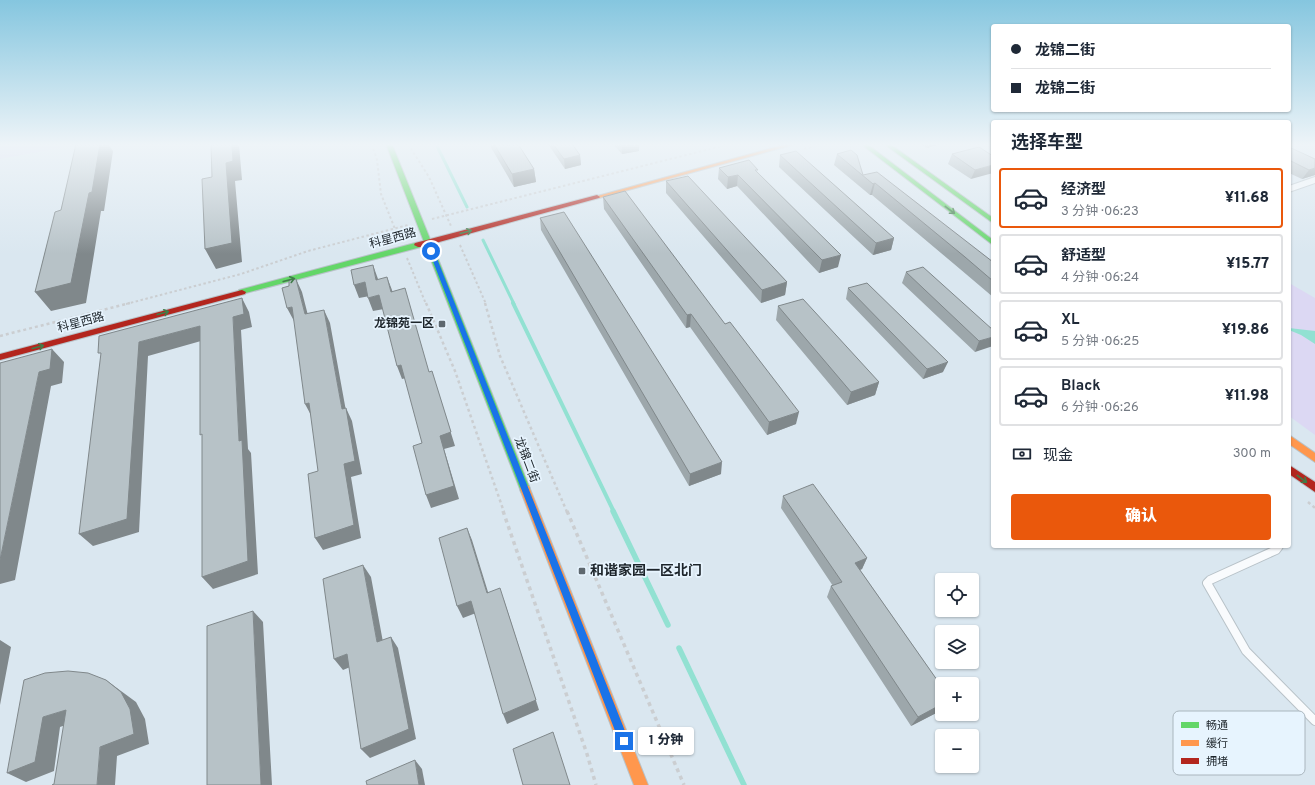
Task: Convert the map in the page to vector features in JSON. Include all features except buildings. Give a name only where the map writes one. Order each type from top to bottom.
[{"type":"street","name":"龙锦二街","points":[[404,181],[420,222],[428,232],[428,242],[641,785]]},
{"type":"street","name":"科星西路","points":[[0,357],[657,181]]},
{"type":"street","points":[[912,181],[991,240]]},
{"type":"street","points":[[937,181],[991,220]]},
{"type":"street","points":[[1291,188],[1313,181]]},
{"type":"street","name":"科星西路","points":[[412,236],[428,232]]},
{"type":"street","points":[[1291,440],[1315,458]]},
{"type":"street","points":[[1291,470],[1315,488]]},
{"type":"lane","points":[[1278,548],[1210,580],[1207,583],[1246,651],[1315,721]]},
{"type":"path","points":[[379,181],[381,194],[455,371],[587,754],[596,785]]},
{"type":"path","points":[[431,181],[485,301],[494,339],[500,356],[684,785]]},
{"type":"path","points":[[0,336],[241,274],[308,251],[395,228],[531,193],[588,181]]},
{"type":"shaded area","points":[[1291,284],[1315,298],[1315,435],[1291,417]]},
{"type":"shaded area","points":[[1291,328],[1315,331],[1315,344],[1291,331]]},
{"type":"waterway","points":[[454,181],[467,207]]},
{"type":"waterway","points":[[483,240],[514,304]]},
{"type":"waterway","points":[[513,303],[614,512]]},
{"type":"waterway","points":[[613,511],[668,625]]},
{"type":"waterway","points":[[679,648],[744,785]]},
{"type":"traffic: fast","points":[[403,181],[525,489]]},
{"type":"traffic: fast","points":[[912,181],[991,241]]},
{"type":"traffic: fast","points":[[937,181],[991,220]]},
{"type":"traffic: fast","points":[[242,292],[418,245]]},
{"type":"traffic: slow","points":[[597,197],[658,181]]},
{"type":"traffic: slow","points":[[1291,440],[1315,458]]},
{"type":"traffic: slow","points":[[525,489],[641,785]]},
{"type":"traffic: jam","points":[[418,245],[597,197]]},
{"type":"traffic: jam","points":[[0,357],[242,292]]},
{"type":"traffic: jam","points":[[1291,470],[1315,488]]},
{"type":"place","name":"龙锦苑一区","points":[[442,324]]},
{"type":"place","name":"和谐家园一区北门","points":[[582,571]]},
{"type":"route","points":[[431,251],[624,741]]}]
